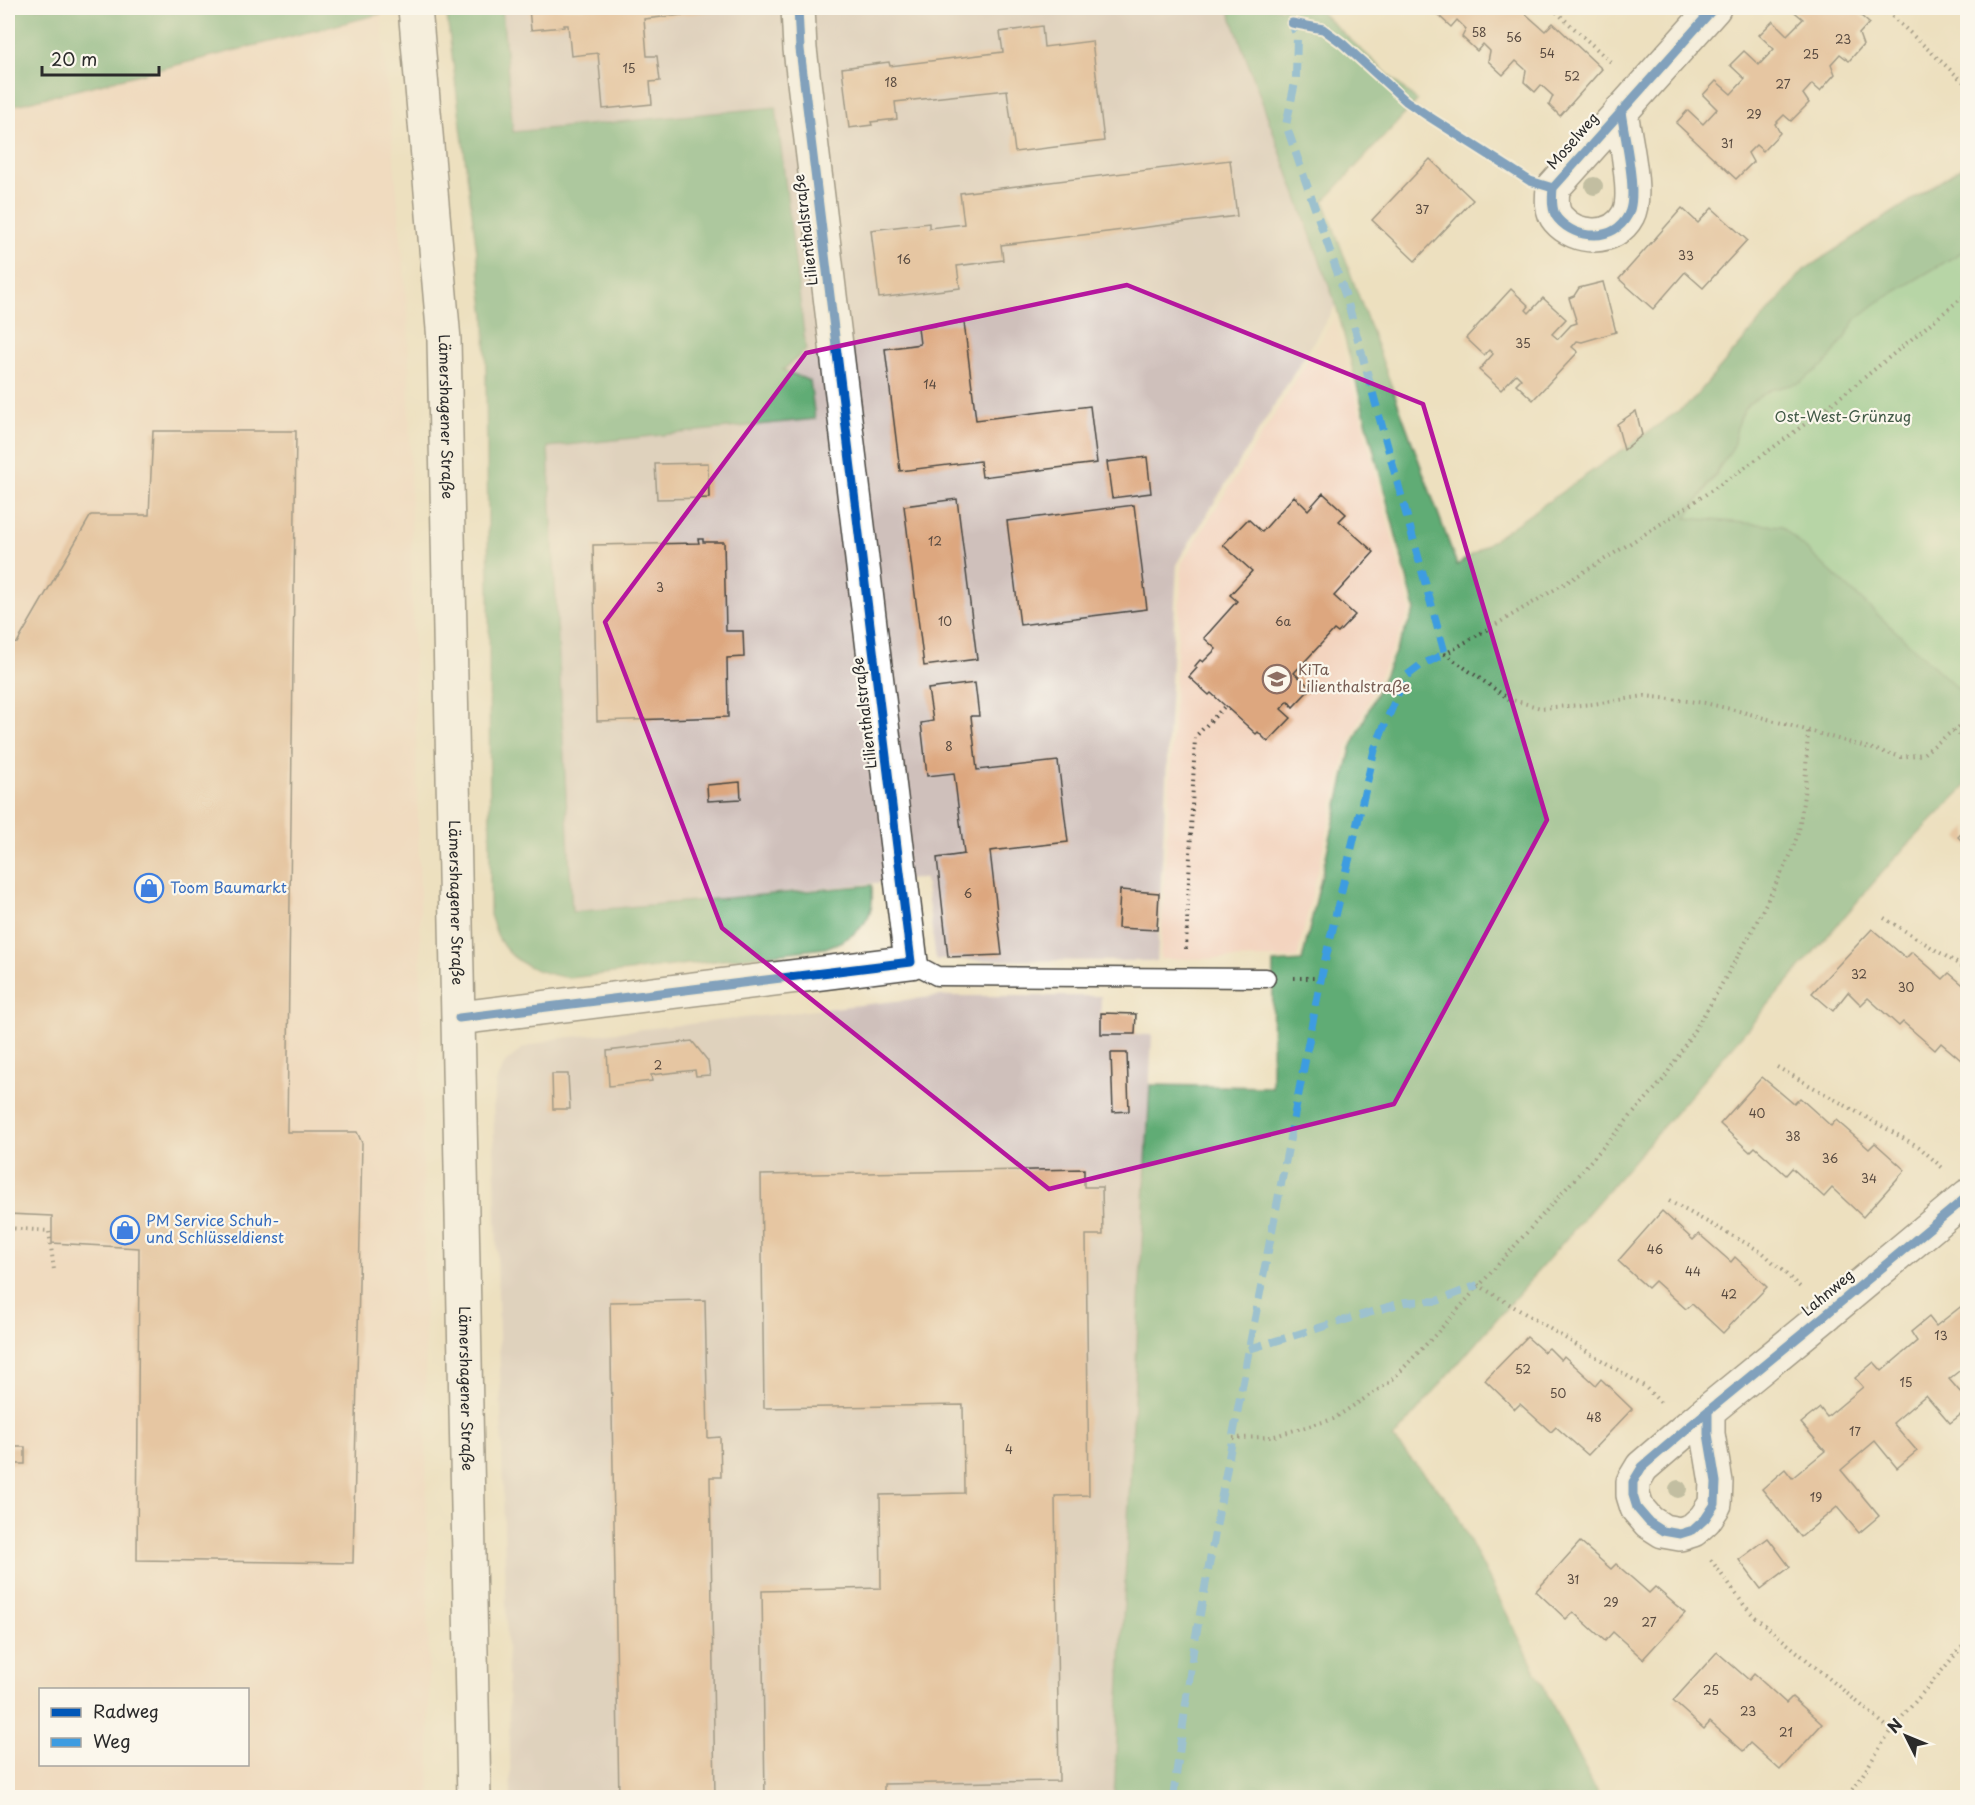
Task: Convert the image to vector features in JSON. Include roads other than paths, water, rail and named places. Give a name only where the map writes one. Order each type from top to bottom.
[{"type":"street","name":"Lämershagener Straße","points":[[415,8],[444,340],[474,1797]]},
{"type":"street","name":"Lilienthalstraße","points":[[798,8],[800,49],[911,962]]},
{"type":"street","points":[[1631,100],[1714,8]]},
{"type":"street","points":[[459,1018],[911,962]]},
{"type":"street","name":"Lahnweg","points":[[1696,1421],[1708,1434],[1716,1482],[1715,1504],[1706,1519],[1693,1530],[1680,1534],[1664,1531],[1649,1522],[1637,1508],[1633,1495],[1633,1482],[1642,1467],[1696,1421],[1968,1196]]},
{"type":"lane","points":[[911,962],[937,976],[1266,978]]},
{"type":"place","name":"KiTa Lilienthalstraße","points":[[1277,679]]},
{"type":"place","name":"Toom Baumarkt","points":[[149,888]]},
{"type":"place","name":"PM Service Schuh- und Schlüsseldienst","points":[[125,1230]]},
{"type":"park label","name":"Ost-West-Grünzug","points":[[1843,417]]}]
